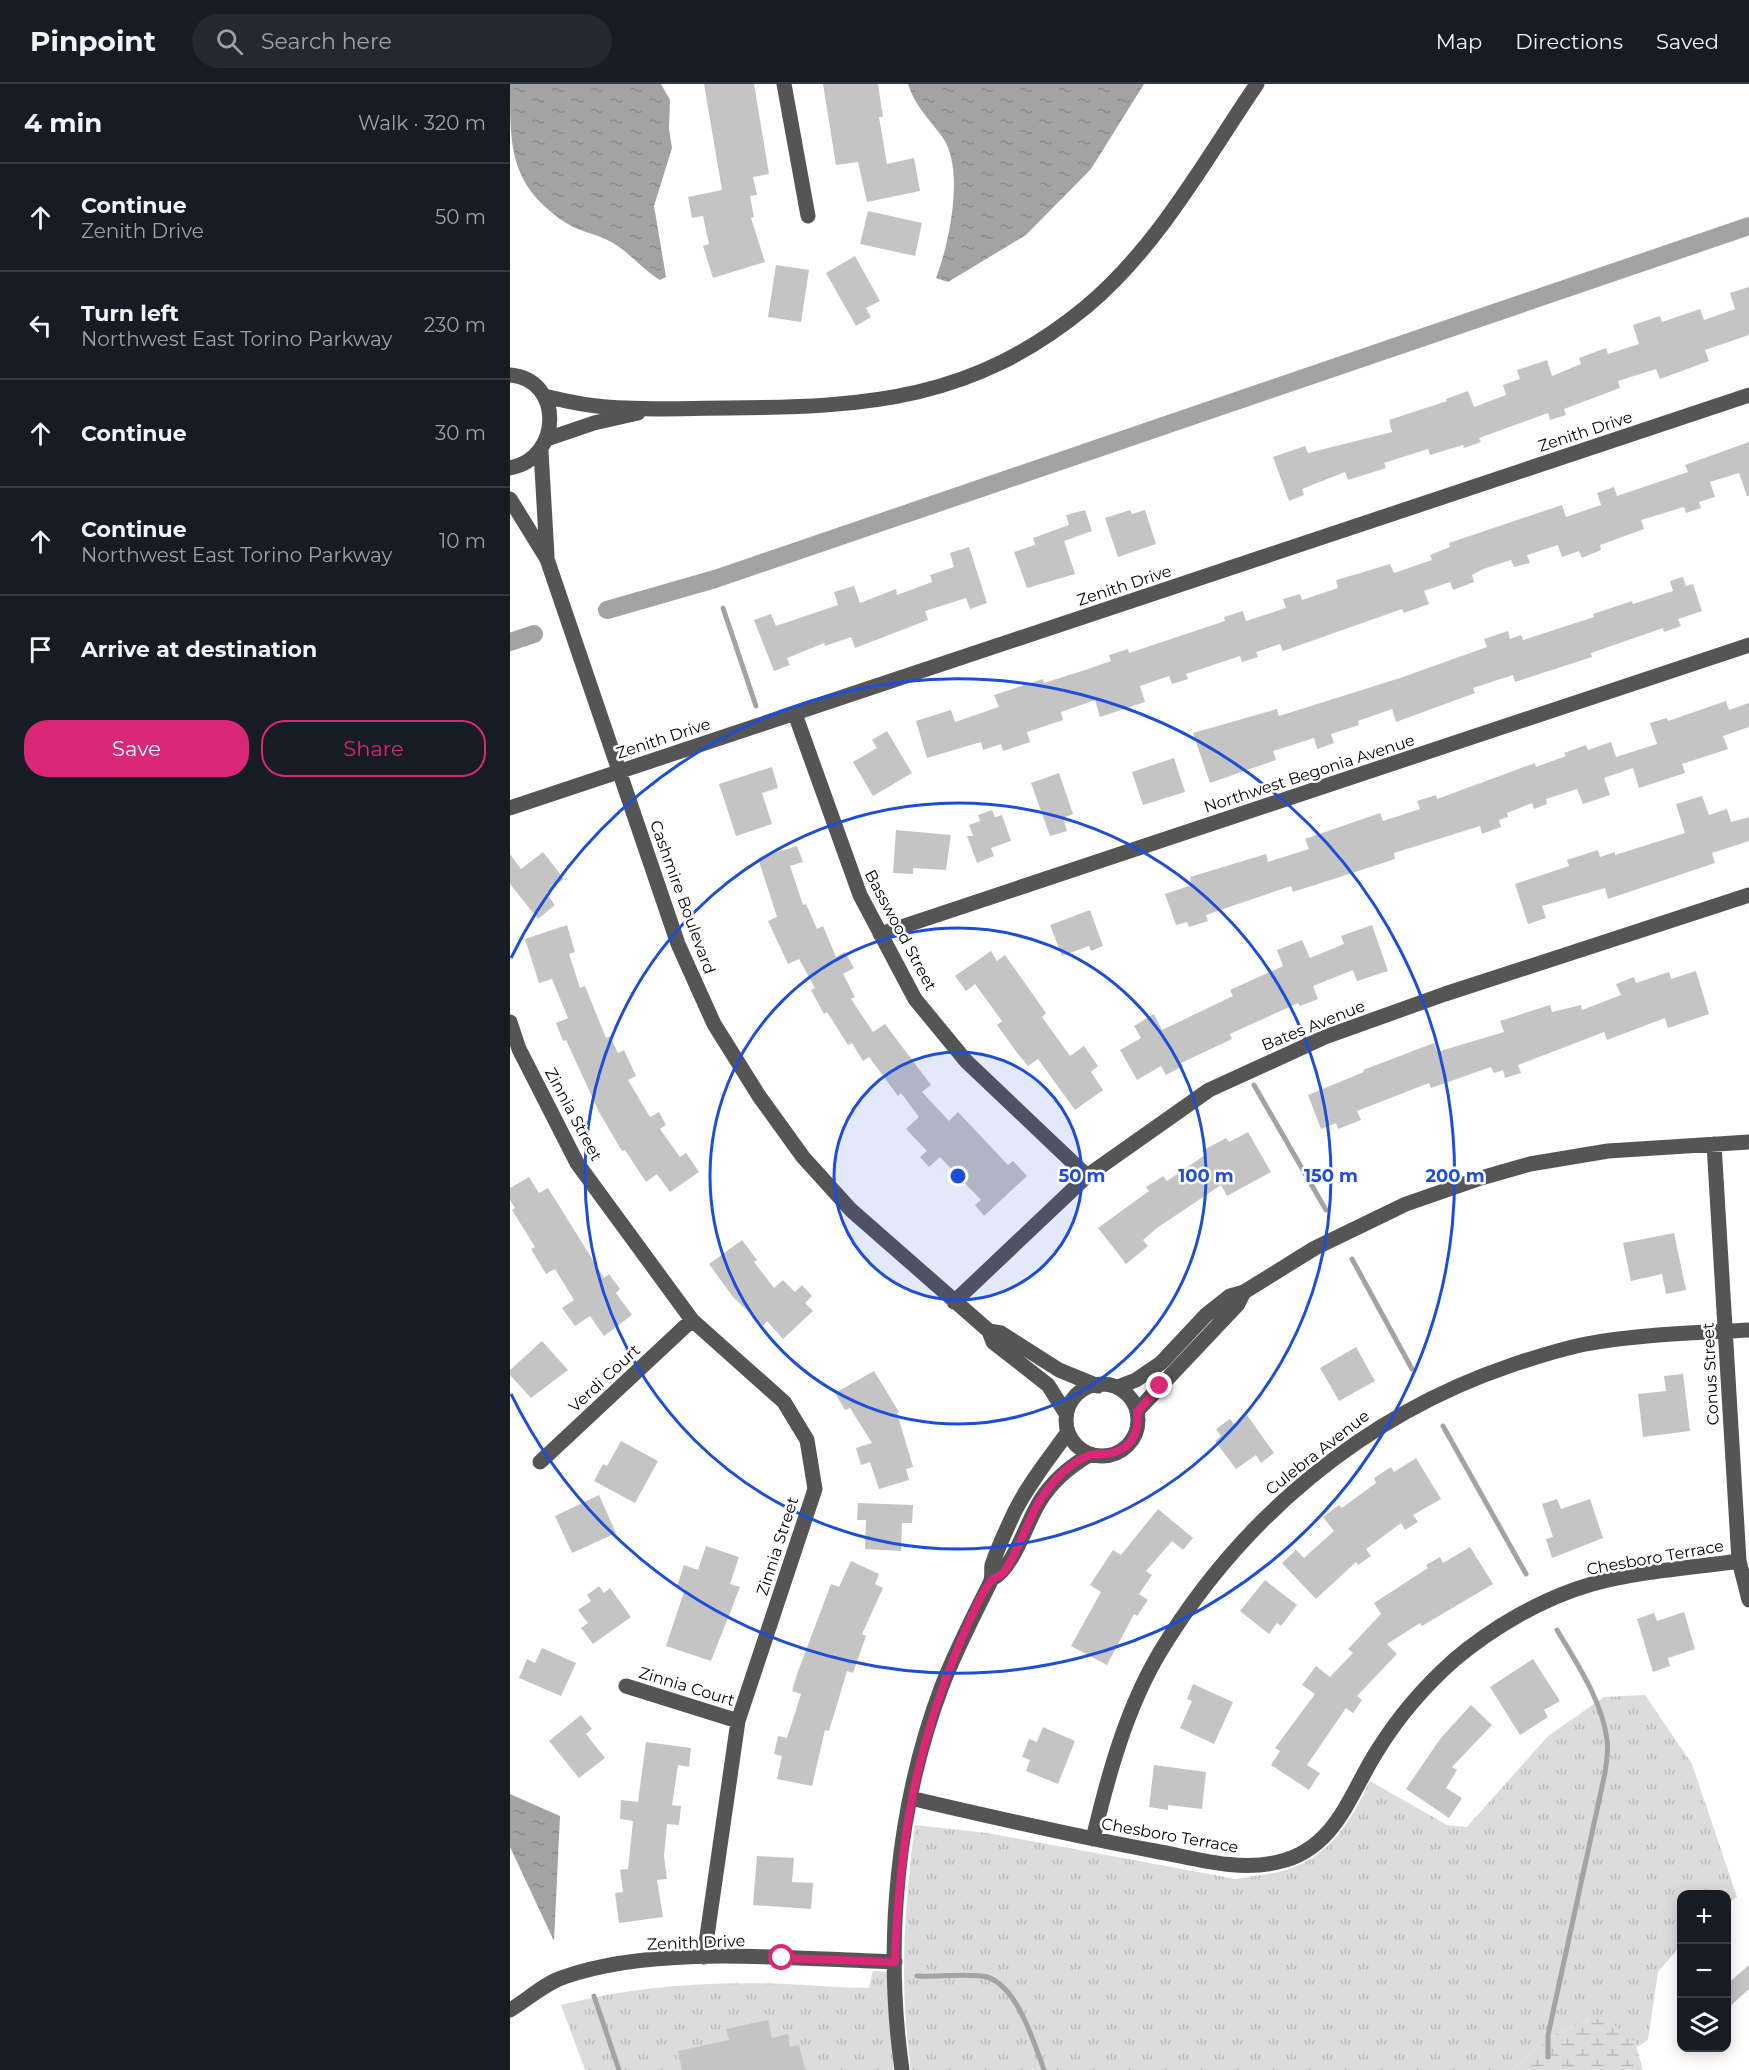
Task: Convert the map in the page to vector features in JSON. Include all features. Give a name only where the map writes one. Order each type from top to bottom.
[{"type":"street","points":[[784,84],[808,216]]},
{"type":"street","points":[[512,373],[531,383],[544,396],[598,406],[820,407],[877,401],[932,390],[990,368],[1043,337],[1087,306],[1126,268],[1155,233],[1257,84]]},
{"type":"street","name":"Zenith Drive","points":[[510,808],[1749,395]]},
{"type":"street","name":"Cashmire Boulevard","points":[[544,396],[550,413],[544,445],[547,559]]},
{"type":"street","points":[[510,468],[531,460],[544,445],[594,423],[664,408]]},
{"type":"street","name":"Cashmire Boulevard","points":[[510,499],[547,559],[678,944],[714,1024],[759,1096],[803,1157],[851,1210],[954,1302],[989,1331],[1001,1333],[1059,1370],[1098,1386]]},
{"type":"street","name":"Northwest Begonia Avenue","points":[[880,934],[1749,645]]},
{"type":"street","name":"Basswood Street","points":[[795,714],[843,854],[880,934],[915,999],[966,1061],[1087,1176]]},
{"type":"street","name":"Bates Avenue","points":[[954,1302],[1087,1176],[1209,1090],[1324,1037],[1445,994],[1749,895]]},
{"type":"street","name":"Zinnia Street","points":[[510,1022],[515,1051],[577,1163],[692,1320],[784,1402],[807,1440],[815,1489],[738,1721],[704,1957]]},
{"type":"street","points":[[1092,1454],[1075,1442],[1068,1432],[1065,1412],[1076,1394],[1098,1386],[1118,1387],[1149,1372],[1206,1315],[1230,1296],[1244,1292],[1315,1248],[1376,1217],[1480,1178],[1530,1164],[1608,1151],[1749,1142]]},
{"type":"street","name":"Conus Street","points":[[1714,1144],[1739,1561],[1749,1600]]},
{"type":"street","points":[[1137,1412],[1238,1304],[1244,1292]]},
{"type":"street","name":"Verdi Court","points":[[540,1462],[692,1320]]},
{"type":"street","name":"Culebra Avenue","points":[[1093,1839],[1107,1780],[1160,1653],[1236,1549],[1259,1522],[1289,1494],[1378,1426],[1466,1381],[1585,1344],[1641,1336],[1749,1330]]},
{"type":"street","name":"Cashmire Boulevard","points":[[989,1331],[993,1342],[1048,1385],[1065,1412]]},
{"type":"street","points":[[992,1579],[1003,1574],[1046,1493],[1062,1473],[1092,1454],[1113,1453],[1126,1447],[1137,1430],[1137,1412],[1125,1392],[1118,1387]]},
{"type":"street","points":[[902,2070],[895,1962],[898,1884],[910,1798],[942,1687],[968,1624],[992,1579],[992,1567],[1015,1511],[1068,1432]]},
{"type":"street","name":"Chesboro Terrace","points":[[910,1798],[1093,1839],[1242,1866],[1268,1864],[1295,1857],[1309,1850],[1333,1828],[1380,1746],[1422,1692],[1454,1661],[1483,1638],[1554,1598],[1592,1584],[1739,1561]]},
{"type":"street","name":"Zinnia Court","points":[[626,1686],[738,1721]]},
{"type":"street","name":"Zenith Drive","points":[[510,2010],[562,1977],[617,1964],[704,1957],[895,1962]]},
{"type":"green space","points":[[1645,1695],[1692,1764],[1737,1897],[1731,1901],[1731,1890],[1677,1890],[1677,1950],[1658,1972],[1648,2040],[1637,2047],[1635,2042],[1591,2019],[1552,2036],[1512,2070],[911,2070],[905,2009],[904,1948],[915,1825],[987,1833],[1236,1879],[1271,1874],[1313,1858],[1325,1848],[1346,1824],[1370,1781],[1447,1825],[1467,1827],[1548,1736],[1604,1697]]},
{"type":"green space","points":[[873,1971],[887,1972],[894,2070],[585,2070],[561,2005],[616,1993],[701,1984],[758,1983],[869,1988]]},
{"type":"green space","points":[[1591,2019],[1608,2020],[1635,2042],[1643,2070],[1512,2070],[1552,2036]]},
{"type":"water","points":[[510,84],[661,84],[670,100],[669,129],[672,148],[654,206],[666,277],[660,280],[613,243],[566,223],[534,195],[517,164],[513,147]]},
{"type":"water","points":[[908,84],[1144,84],[1091,169],[1026,235],[948,282],[936,278],[946,247],[953,208],[953,169],[950,152],[943,138],[919,106]]},
{"type":"water","points":[[510,1794],[560,1816],[554,1941],[510,1847]]},
{"type":"building","points":[[704,84],[754,84],[769,174],[753,177],[757,195],[750,196],[754,217],[751,218],[765,262],[713,278],[703,246],[709,244],[703,216],[692,218],[688,197],[722,190]]},
{"type":"building","points":[[823,84],[878,84],[883,117],[879,117],[887,164],[914,158],[920,191],[867,202],[858,162],[836,165]]},
{"type":"building","points":[[868,211],[922,223],[915,256],[860,244]]},
{"type":"building","points":[[855,256],[880,301],[866,308],[871,317],[856,326],[826,273]]},
{"type":"building","points":[[776,265],[809,270],[801,322],[768,317]]},
{"type":"building","points":[[1749,287],[1749,335],[1705,350],[1709,361],[1660,379],[1656,369],[1618,381],[1620,388],[1564,409],[1566,415],[1550,420],[1548,413],[1479,438],[1481,442],[1464,448],[1463,445],[1430,455],[1428,449],[1384,463],[1386,468],[1348,480],[1345,472],[1302,489],[1304,495],[1289,501],[1273,457],[1305,446],[1308,453],[1392,432],[1389,420],[1447,401],[1446,399],[1468,391],[1474,407],[1506,395],[1503,385],[1520,379],[1517,370],[1547,360],[1552,376],[1581,364],[1579,358],[1606,348],[1608,354],[1639,344],[1633,325],[1660,316],[1662,322],[1700,309],[1704,320],[1735,309],[1730,293]]},
{"type":"building","points":[[1749,442],[1749,496],[1747,496],[1739,473],[1710,482],[1715,497],[1699,502],[1701,508],[1686,513],[1684,507],[1641,520],[1644,529],[1600,545],[1601,550],[1582,558],[1579,551],[1562,557],[1558,545],[1527,555],[1530,563],[1514,567],[1511,560],[1483,569],[1472,575],[1474,582],[1453,590],[1450,582],[1424,591],[1429,604],[1404,613],[1402,609],[1283,651],[1280,644],[1256,652],[1258,657],[1242,662],[1240,656],[1186,674],[1188,679],[1172,684],[1169,676],[1140,686],[1145,702],[1100,717],[1095,700],[1061,712],[1063,720],[1027,732],[1030,742],[1003,751],[1001,744],[983,750],[981,742],[927,758],[916,721],[951,710],[955,722],[999,707],[994,695],[1043,679],[1044,683],[1085,670],[1111,661],[1109,655],[1128,649],[1129,653],[1225,621],[1224,617],[1243,611],[1246,621],[1286,608],[1283,599],[1300,594],[1302,600],[1338,588],[1336,580],[1390,564],[1394,573],[1432,560],[1430,555],[1450,547],[1449,543],[1562,505],[1566,517],[1601,505],[1597,493],[1614,487],[1617,496],[1688,472],[1685,465]]},
{"type":"building","points":[[1085,510],[1092,531],[1064,541],[1075,574],[1027,588],[1014,552],[1035,545],[1033,538],[1069,525],[1066,515]]},
{"type":"building","points":[[1130,510],[1132,514],[1145,510],[1156,544],[1118,557],[1105,518]]},
{"type":"building","points":[[969,547],[987,603],[970,609],[966,598],[925,611],[928,620],[855,648],[851,637],[825,646],[824,643],[787,658],[790,665],[774,671],[754,620],[771,614],[776,626],[838,605],[834,592],[854,586],[860,603],[896,589],[897,595],[932,582],[930,575],[954,567],[950,553]]},
{"type":"building","points":[[1683,577],[1686,586],[1693,584],[1702,611],[1678,619],[1681,626],[1664,632],[1663,628],[1591,653],[1592,657],[1515,682],[1513,675],[1473,688],[1475,693],[1396,722],[1392,709],[1358,721],[1359,725],[1331,734],[1334,743],[1317,749],[1314,738],[1273,751],[1276,760],[1210,783],[1193,733],[1277,709],[1279,716],[1400,678],[1487,647],[1484,639],[1508,631],[1510,639],[1521,635],[1523,640],[1594,617],[1593,614],[1632,601],[1633,604],[1673,591],[1670,581]]},
{"type":"building","points":[[1726,701],[1729,710],[1749,703],[1749,727],[1723,736],[1728,749],[1682,764],[1685,773],[1639,788],[1633,768],[1604,778],[1610,795],[1583,804],[1577,789],[1546,799],[1547,804],[1534,809],[1532,803],[1507,813],[1508,817],[1499,820],[1501,827],[1482,834],[1480,826],[1394,853],[1395,859],[1349,874],[1293,892],[1291,886],[1220,910],[1206,915],[1208,921],[1189,927],[1187,922],[1176,925],[1165,894],[1192,885],[1190,877],[1266,854],[1268,862],[1309,849],[1305,839],[1380,813],[1383,821],[1420,809],[1417,801],[1436,795],[1437,799],[1535,763],[1536,767],[1566,756],[1564,753],[1586,745],[1588,750],[1611,742],[1616,757],[1657,744],[1650,723],[1667,718],[1668,721]]},
{"type":"building","points":[[887,731],[912,773],[873,796],[853,762],[877,748],[872,740]]},
{"type":"building","points":[[1174,758],[1185,792],[1143,805],[1132,772]]},
{"type":"building","points":[[772,767],[778,788],[762,793],[772,824],[736,836],[719,784]]},
{"type":"building","points":[[1059,773],[1073,814],[1063,818],[1067,831],[1050,836],[1031,783]]},
{"type":"building","points":[[1702,796],[1709,815],[1727,809],[1731,822],[1749,817],[1749,841],[1712,853],[1715,863],[1608,899],[1605,888],[1542,906],[1546,918],[1528,924],[1515,884],[1569,866],[1567,860],[1598,850],[1600,857],[1615,852],[1615,855],[1685,833],[1676,804]]},
{"type":"building","points":[[992,810],[995,817],[1002,815],[1011,841],[991,848],[994,856],[977,863],[967,836],[973,836],[969,825],[980,821],[978,815]]},
{"type":"building","points":[[896,830],[951,835],[946,870],[913,868],[913,874],[893,873]]},
{"type":"building","points":[[797,846],[803,862],[790,866],[803,905],[806,904],[817,929],[823,926],[836,957],[845,952],[854,968],[843,974],[855,997],[851,999],[873,1032],[885,1024],[931,1085],[922,1092],[949,1121],[958,1112],[1008,1165],[1013,1161],[1027,1176],[984,1216],[975,1205],[981,1200],[940,1157],[929,1167],[920,1157],[927,1151],[906,1129],[919,1117],[901,1093],[898,1096],[869,1057],[863,1061],[852,1043],[848,1045],[827,1012],[824,1014],[811,990],[815,988],[799,959],[788,964],[768,921],[777,917],[758,858]]},
{"type":"building","points":[[543,852],[564,879],[546,893],[555,905],[538,919],[510,884],[510,854],[521,869]]},
{"type":"building","points":[[1090,910],[1103,946],[1091,951],[1089,946],[1062,956],[1050,925]]},
{"type":"building","points":[[567,925],[575,952],[569,954],[580,988],[585,986],[606,1038],[610,1036],[618,1053],[624,1050],[636,1076],[628,1080],[650,1117],[659,1112],[666,1125],[660,1129],[680,1157],[686,1153],[699,1172],[670,1192],[657,1174],[646,1182],[625,1150],[622,1151],[599,1112],[566,1040],[563,1041],[556,1023],[568,1018],[552,979],[539,983],[525,939]]},
{"type":"building","points":[[1372,925],[1388,971],[1357,981],[1353,970],[1313,986],[1318,999],[1300,1006],[1298,1003],[1230,1034],[1232,1039],[1181,1063],[1183,1066],[1166,1075],[1161,1066],[1137,1080],[1120,1050],[1141,1038],[1134,1026],[1154,1014],[1162,1030],[1233,996],[1230,990],[1283,966],[1277,950],[1302,940],[1310,958],[1344,944],[1341,936]]},
{"type":"building","points":[[991,951],[997,961],[1005,955],[1046,1013],[1042,1017],[1070,1056],[1084,1046],[1098,1066],[1091,1072],[1103,1090],[1075,1110],[1038,1059],[1028,1066],[1018,1054],[997,1025],[1002,1021],[975,984],[966,991],[955,976]]},
{"type":"building","points":[[1696,971],[1709,1014],[1668,1028],[1665,1018],[1607,1040],[1604,1032],[1518,1065],[1521,1073],[1505,1078],[1503,1070],[1494,1073],[1491,1067],[1431,1088],[1429,1083],[1357,1111],[1361,1120],[1338,1129],[1336,1123],[1321,1129],[1308,1095],[1364,1072],[1363,1070],[1434,1043],[1437,1052],[1504,1032],[1500,1021],[1550,1005],[1552,1012],[1581,1005],[1582,1010],[1621,995],[1616,984],[1634,977],[1636,983],[1669,972],[1671,979]]},
{"type":"building","points":[[1248,1132],[1271,1172],[1227,1196],[1221,1185],[1157,1228],[1143,1240],[1148,1246],[1126,1264],[1098,1228],[1149,1191],[1146,1187],[1163,1176],[1167,1181],[1205,1155],[1202,1151],[1226,1138],[1229,1142]]},
{"type":"building","points":[[529,1177],[539,1193],[548,1188],[604,1278],[609,1274],[620,1289],[616,1293],[632,1315],[604,1336],[590,1316],[575,1326],[562,1308],[574,1300],[555,1269],[546,1274],[531,1249],[535,1247],[512,1210],[515,1208],[510,1200],[510,1188]]},
{"type":"building","points":[[1674,1233],[1686,1290],[1666,1294],[1662,1274],[1631,1281],[1623,1243]]},
{"type":"building","points":[[742,1240],[757,1260],[754,1262],[774,1288],[783,1280],[795,1292],[802,1285],[812,1296],[805,1303],[813,1311],[783,1339],[767,1321],[763,1326],[733,1297],[709,1264]]},
{"type":"building","points":[[542,1341],[568,1370],[531,1398],[510,1375],[510,1370]]},
{"type":"building","points":[[1356,1347],[1375,1381],[1339,1401],[1320,1368]]},
{"type":"building","points":[[874,1371],[899,1412],[897,1413],[913,1467],[906,1469],[909,1480],[879,1489],[870,1462],[861,1465],[856,1448],[872,1443],[850,1408],[845,1410],[835,1393]]},
{"type":"building","points":[[1683,1374],[1690,1431],[1643,1437],[1638,1394],[1666,1391],[1664,1376]]},
{"type":"building","points":[[1247,1415],[1274,1453],[1261,1463],[1256,1455],[1236,1469],[1215,1441],[1221,1436],[1216,1429],[1230,1419],[1234,1424]]},
{"type":"building","points":[[621,1441],[658,1461],[635,1503],[594,1481],[603,1464],[607,1466]]},
{"type":"building","points":[[1416,1458],[1441,1499],[1413,1515],[1418,1522],[1405,1530],[1401,1523],[1366,1549],[1371,1556],[1358,1565],[1356,1562],[1316,1599],[1282,1563],[1296,1550],[1304,1558],[1334,1531],[1323,1517],[1339,1505],[1342,1508],[1376,1483],[1374,1478],[1391,1467],[1394,1472]]},
{"type":"building","points":[[599,1495],[616,1533],[572,1553],[555,1516]]},
{"type":"building","points":[[1557,1499],[1561,1509],[1590,1499],[1603,1538],[1552,1558],[1546,1539],[1553,1537],[1542,1504]]},
{"type":"building","points":[[858,1503],[913,1505],[912,1523],[902,1523],[901,1551],[865,1549],[866,1520],[857,1520]]},
{"type":"building","points":[[1158,1509],[1193,1538],[1183,1550],[1172,1541],[1146,1571],[1152,1575],[1139,1594],[1148,1600],[1137,1616],[1134,1614],[1107,1665],[1071,1646],[1101,1592],[1090,1585],[1113,1550],[1121,1555]]},
{"type":"building","points":[[706,1546],[739,1557],[730,1584],[740,1587],[711,1661],[666,1646],[685,1589],[677,1586],[684,1565],[698,1570]]},
{"type":"building","points":[[1470,1547],[1493,1584],[1422,1626],[1420,1623],[1387,1644],[1397,1654],[1357,1696],[1362,1700],[1353,1713],[1346,1708],[1307,1765],[1320,1773],[1309,1790],[1271,1765],[1280,1751],[1275,1748],[1315,1694],[1302,1685],[1316,1666],[1330,1677],[1353,1653],[1348,1649],[1381,1614],[1374,1603],[1428,1568],[1426,1565],[1440,1557],[1443,1563]]},
{"type":"building","points":[[851,1561],[879,1574],[875,1584],[883,1588],[862,1634],[866,1636],[853,1673],[847,1671],[829,1731],[825,1730],[812,1786],[777,1779],[782,1756],[774,1754],[778,1736],[787,1738],[801,1694],[792,1691],[797,1674],[831,1584],[839,1587]]},
{"type":"building","points":[[1265,1580],[1297,1605],[1281,1626],[1277,1623],[1269,1634],[1240,1611]]},
{"type":"building","points":[[599,1586],[604,1593],[610,1588],[631,1617],[593,1644],[581,1628],[588,1623],[578,1610],[591,1601],[587,1595]]},
{"type":"building","points":[[1684,1612],[1695,1649],[1668,1658],[1670,1666],[1653,1672],[1637,1619],[1654,1613],[1657,1621]]},
{"type":"building","points":[[542,1648],[576,1663],[561,1696],[519,1678],[527,1659],[535,1663]]},
{"type":"building","points":[[1533,1659],[1560,1701],[1544,1710],[1548,1717],[1520,1735],[1490,1687]]},
{"type":"building","points":[[1193,1684],[1233,1702],[1214,1744],[1180,1728],[1192,1701],[1187,1699]]},
{"type":"building","points":[[1471,1705],[1492,1725],[1452,1767],[1457,1770],[1446,1788],[1462,1798],[1449,1818],[1406,1789],[1440,1739]]},
{"type":"building","points":[[581,1715],[592,1729],[586,1734],[605,1758],[579,1778],[549,1741]]},
{"type":"building","points":[[1043,1727],[1075,1741],[1058,1784],[1026,1771],[1030,1760],[1022,1757],[1029,1739],[1037,1742]]},
{"type":"building","points":[[646,1742],[691,1748],[689,1767],[678,1765],[672,1805],[681,1806],[679,1825],[667,1824],[664,1856],[667,1879],[657,1880],[663,1917],[619,1923],[615,1893],[623,1892],[620,1870],[628,1869],[633,1821],[620,1819],[621,1800],[638,1802]]},
{"type":"building","points":[[1154,1765],[1206,1772],[1202,1809],[1168,1805],[1168,1810],[1149,1807]]},
{"type":"building","points":[[757,1856],[794,1858],[792,1882],[813,1883],[811,1909],[753,1905]]},
{"type":"building","points":[[1749,1965],[1749,1989],[1731,2005],[1731,1998],[1731,1981]]},
{"type":"building","points":[[768,2020],[772,2038],[788,2034],[790,2047],[799,2045],[805,2070],[682,2070],[678,2051],[729,2040],[726,2029]]},
{"type":"waterway","points":[[607,610],[715,579],[1749,226]]},
{"type":"waterway","points":[[723,608],[756,706]]},
{"type":"waterway","points":[[510,642],[534,634]]},
{"type":"waterway","points":[[1254,1085],[1326,1210]]},
{"type":"waterway","points":[[1352,1259],[1412,1369]]},
{"type":"waterway","points":[[1443,1426],[1526,1574]]},
{"type":"waterway","points":[[1548,2057],[1548,2035],[1605,1773],[1608,1748],[1604,1725],[1594,1697],[1557,1630]]},
{"type":"waterway","points":[[917,1976],[981,1976],[998,1983],[1008,1992],[1023,2017],[1044,2070]]},
{"type":"waterway","points":[[594,1996],[619,2070]]},
{"type":"route","points":[[782,1958],[895,1962],[898,1884],[910,1798],[942,1687],[968,1624],[992,1579],[1003,1574],[1032,1515],[1050,1487],[1062,1473],[1092,1454],[1113,1453],[1126,1447],[1137,1430],[1139,1421],[1137,1412],[1160,1386]]}]
